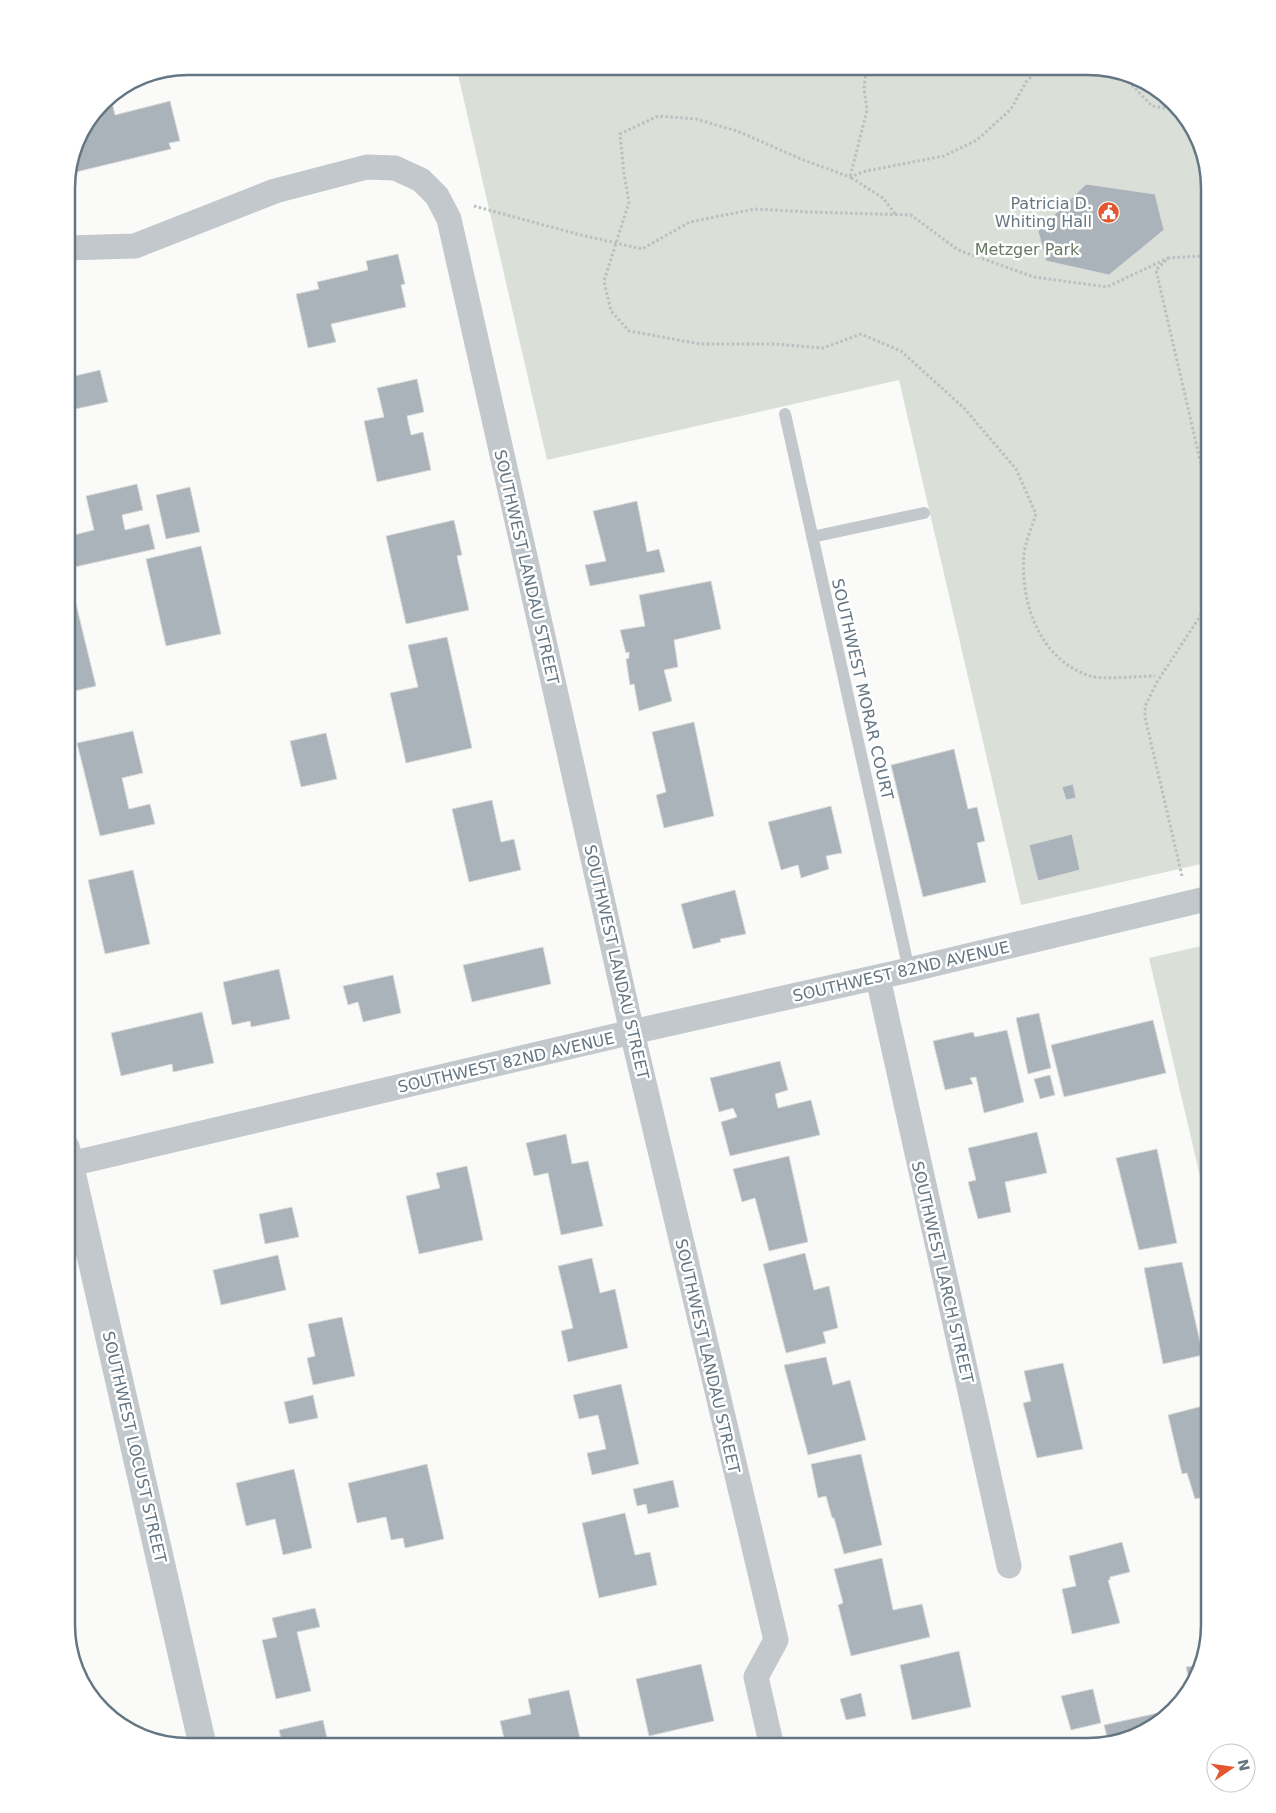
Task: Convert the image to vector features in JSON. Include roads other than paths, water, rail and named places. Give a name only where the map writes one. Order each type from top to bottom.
[{"type":"street","name":"SOUTHWEST LANDAU STREET","points":[[75,248],[135,246],[275,191],[367,167],[394,168],[429,188],[449,219],[632,1032],[776,1640],[756,1677],[770,1738]]},
{"type":"street","name":"SOUTHWEST 82ND AVENUE","points":[[75,1157],[878,978],[1199,901]]},
{"type":"street","name":"SOUTHWEST LARCH STREET","points":[[878,978],[1009,1566]]},
{"type":"street","name":"SOUTHWEST LOCUST STREET","points":[[75,1189],[201,1738]]},
{"type":"lane","name":"SOUTHWEST MORAR COURT","points":[[785,414],[909,970]]},
{"type":"lane","points":[[812,537],[924,513]]},
{"type":"place","name":"Patricia D. Whiting Hall","points":[[1108,212]]},
{"type":"park label","name":"Metzger Park","points":[[1027,249]]}]
